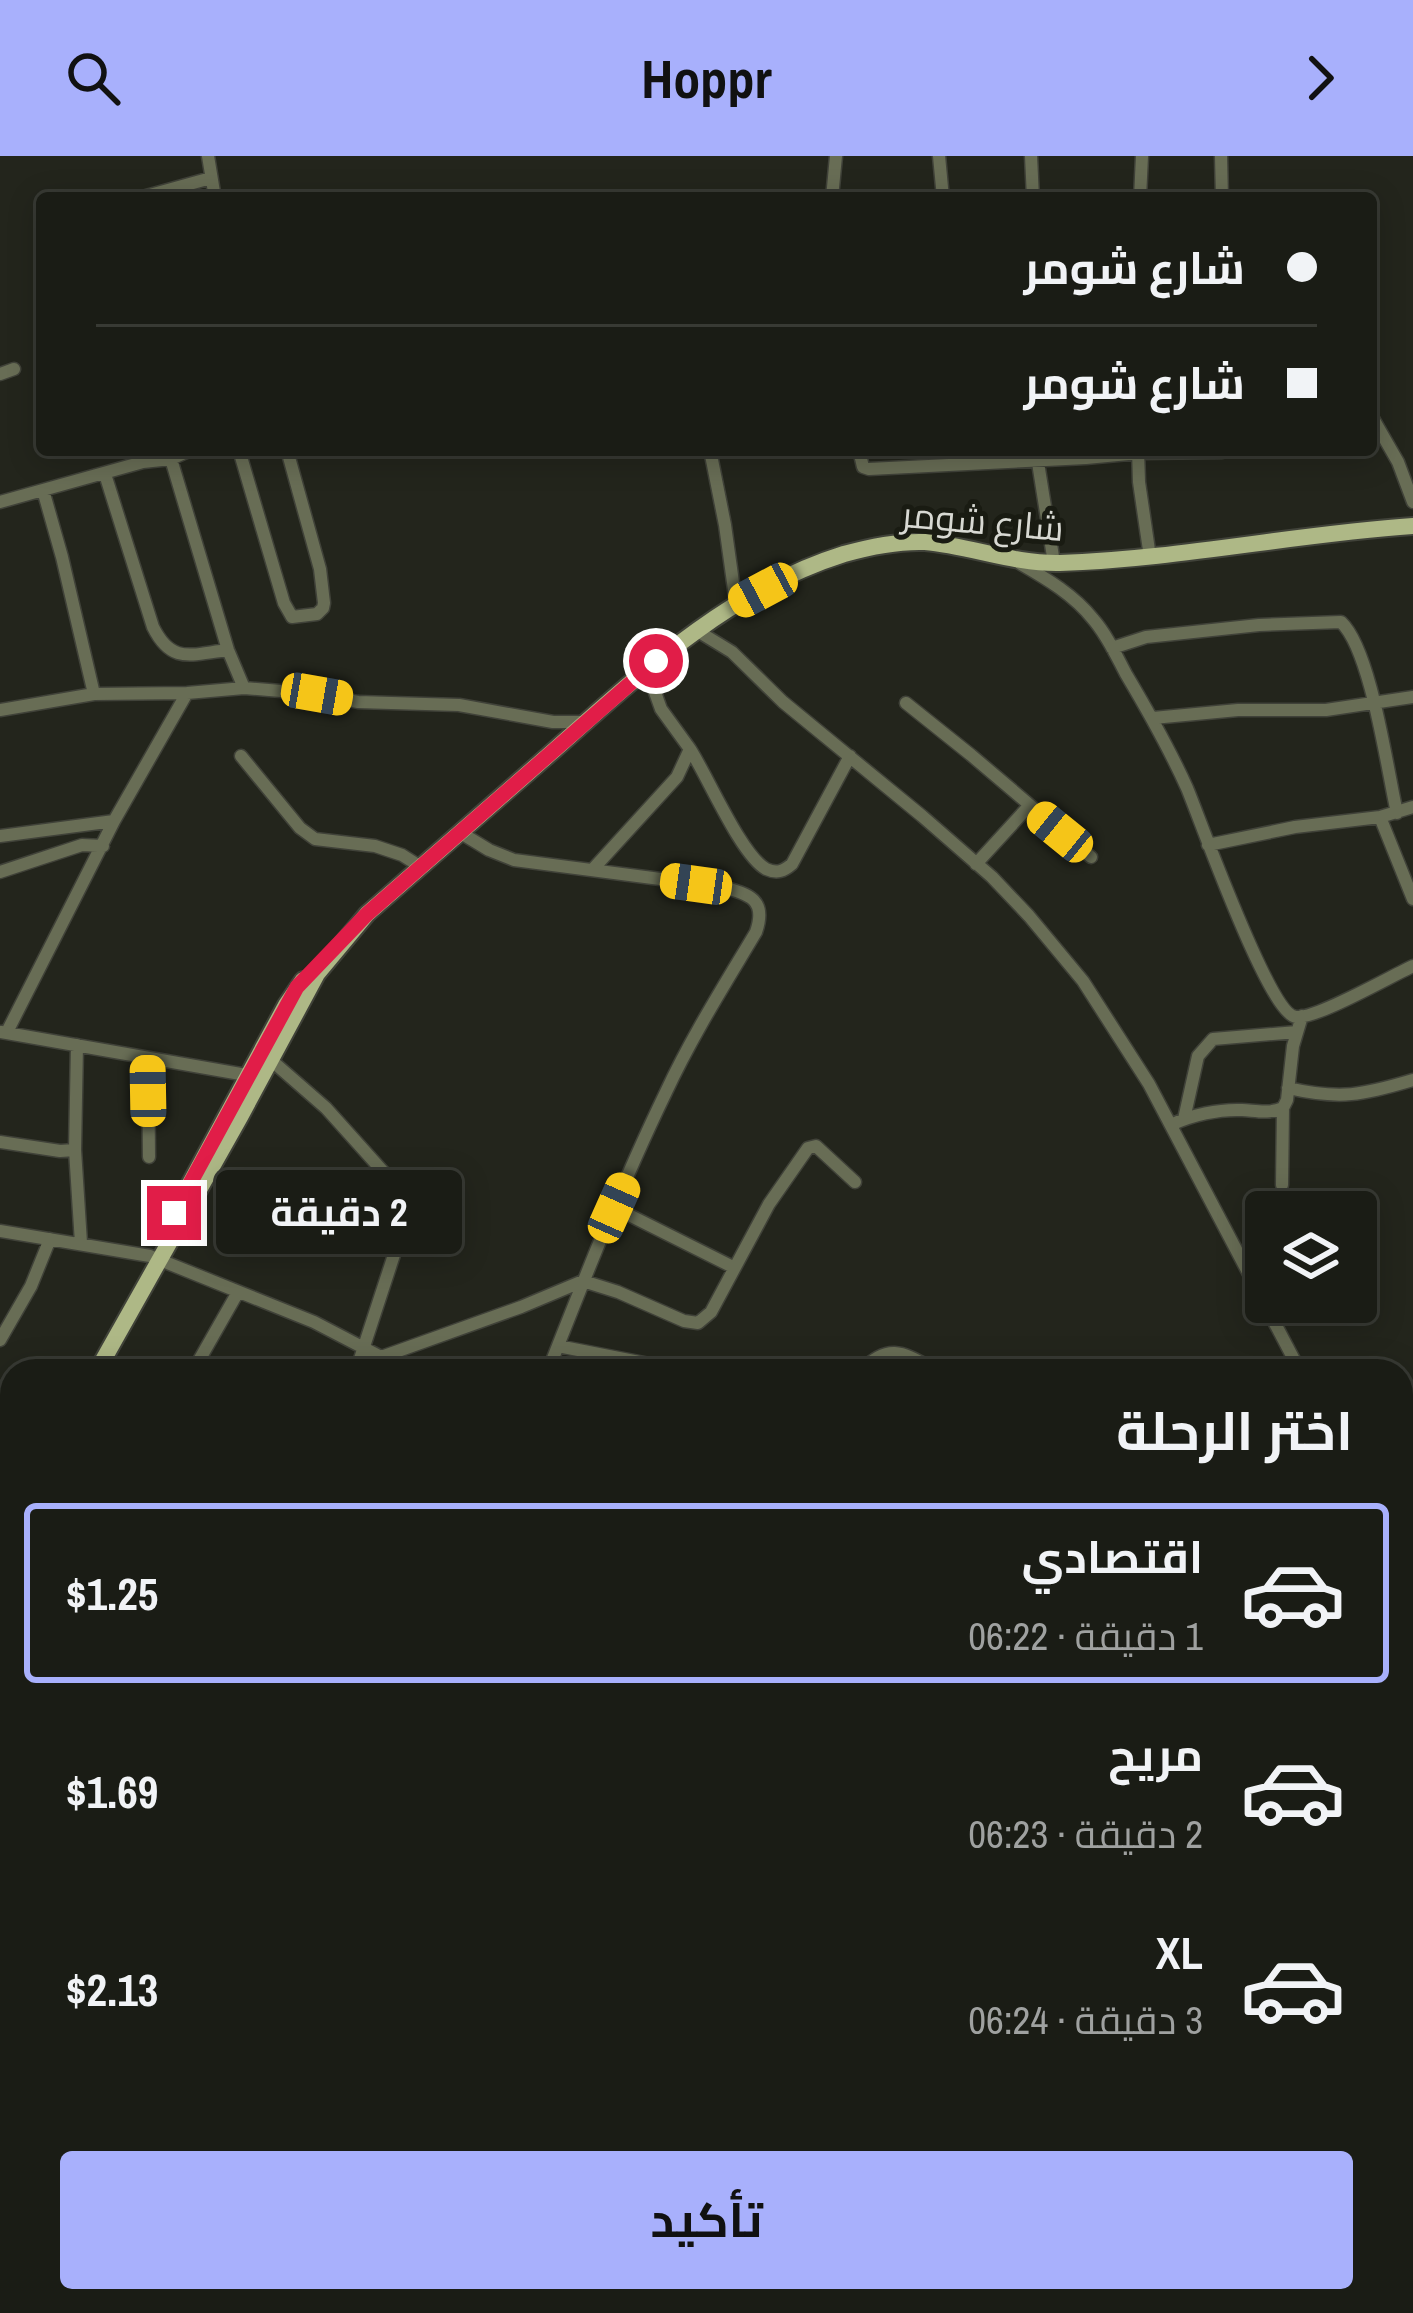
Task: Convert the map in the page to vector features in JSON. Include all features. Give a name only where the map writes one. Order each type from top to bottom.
[{"type":"main road","name":"شارع شومر","points":[[93,1359],[254,1077],[297,987],[367,914],[646,670],[715,617],[820,562],[901,542],[1054,563],[1150,557],[1413,526]]},
{"type":"main road","points":[[554,722],[560,745]]},
{"type":"main road","name":"شارع شومر","points":[[254,1077],[271,1060],[330,955]]},
{"type":"main road","name":"شارع شومر","points":[[103,1359],[154,1257]]},
{"type":"street","points":[[208,156],[214,192]]},
{"type":"street","points":[[833,192],[836,156]]},
{"type":"street","points":[[939,156],[942,192]]},
{"type":"street","points":[[1031,156],[1033,192]]},
{"type":"street","points":[[1140,192],[1142,156]]},
{"type":"street","points":[[1222,156],[1222,192]]},
{"type":"street","points":[[161,192],[211,178]]},
{"type":"street","points":[[1377,426],[1398,462],[1413,502]]},
{"type":"street","points":[[0,502],[143,461],[177,456]]},
{"type":"street","points":[[241,456],[292,617],[317,614],[324,603],[320,569],[289,456]]},
{"type":"street","points":[[711,456],[736,604]]},
{"type":"street","points":[[860,456],[863,467],[869,469],[1024,456]]},
{"type":"street","points":[[1036,456],[1054,563]]},
{"type":"street","points":[[1138,456],[1150,557]]},
{"type":"street","points":[[170,459],[244,688]]},
{"type":"street","points":[[105,474],[162,646],[178,655],[228,650]]},
{"type":"street","points":[[44,490],[94,694]]},
{"type":"street","points":[[1015,560],[1082,606],[1112,648],[1187,788],[1276,1000],[1287,1013],[1296,1017],[1318,1012],[1413,966]]},
{"type":"street","points":[[715,617],[732,652]]},
{"type":"street","points":[[1112,648],[1146,637],[1336,620],[1346,625],[1369,673],[1397,813]]},
{"type":"street","points":[[696,630],[732,652],[976,864],[1029,916],[1083,981],[1177,1122],[1294,1359]]},
{"type":"street","points":[[646,670],[662,709],[750,854],[765,868],[785,871],[792,864],[850,756]]},
{"type":"street","points":[[0,710],[94,694],[244,688],[586,722]]},
{"type":"street","points":[[187,693],[4,1032],[254,1077]]},
{"type":"street","points":[[1153,718],[1238,710],[1326,710],[1413,697]]},
{"type":"street","points":[[906,703],[1091,857]]},
{"type":"street","points":[[593,869],[677,777],[690,749]]},
{"type":"street","points":[[241,756],[314,839],[375,846],[421,867]]},
{"type":"street","points":[[976,864],[1029,806]]},
{"type":"street","points":[[1208,845],[1295,827],[1380,818],[1413,807]]},
{"type":"street","points":[[1380,818],[1413,899]]},
{"type":"street","points":[[0,836],[114,821]]},
{"type":"street","points":[[461,832],[514,860],[742,892],[759,907],[756,932],[667,1089],[553,1359]]},
{"type":"street","points":[[0,872],[82,845],[103,846]]},
{"type":"street","points":[[1282,1185],[1283,1108],[1302,1016]]},
{"type":"street","points":[[1177,1122],[1198,1056],[1213,1039],[1297,1032]]},
{"type":"street","points":[[77,1045],[75,1150],[81,1243]]},
{"type":"street","points":[[148,1058],[149,1157]]},
{"type":"street","points":[[271,1060],[326,1108],[405,1196],[407,1212],[360,1359]]},
{"type":"street","points":[[1288,1088],[1355,1096],[1413,1080]]},
{"type":"street","points":[[1177,1122],[1226,1111],[1283,1108]]},
{"type":"street","points":[[0,1142],[75,1150]]},
{"type":"street","points":[[384,1356],[583,1281],[683,1321],[701,1322],[711,1312],[769,1204],[808,1148],[816,1146],[855,1182]]},
{"type":"street","points":[[614,1208],[733,1268]]},
{"type":"street","points":[[0,1231],[154,1257],[314,1322],[389,1359]]},
{"type":"street","points":[[0,1340],[31,1286],[50,1239]]},
{"type":"street","points":[[201,1359],[238,1292]]},
{"type":"street","points":[[558,1346],[624,1359]]},
{"type":"street","points":[[877,1359],[894,1352],[916,1359]]},
{"type":"route","points":[[174,1213],[297,987],[367,914],[656,661]]}]
